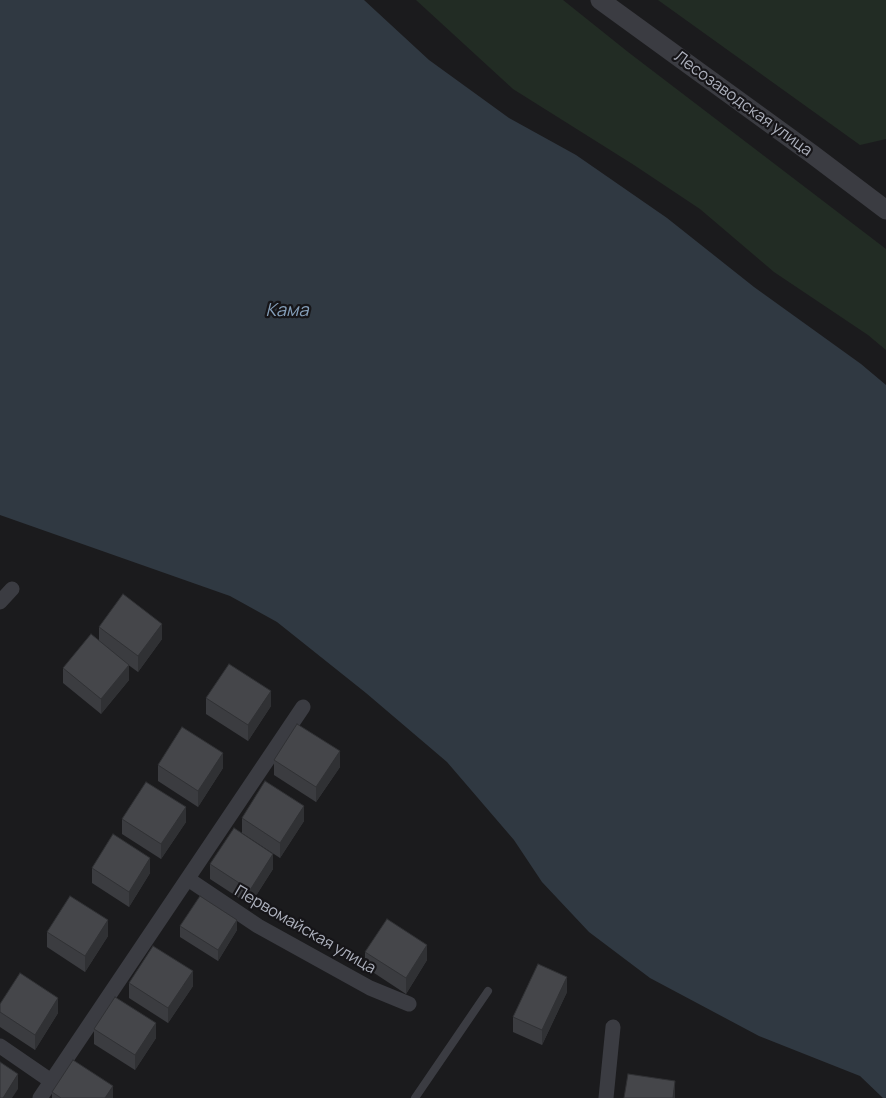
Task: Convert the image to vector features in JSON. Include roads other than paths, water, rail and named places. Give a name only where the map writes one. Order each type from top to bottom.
[{"type":"street","name":"Лесозаводская улица","points":[[600,0],[886,210]]},
{"type":"street","points":[[0,602],[12,588]]},
{"type":"street","points":[[40,1098],[303,707]]},
{"type":"street","name":"Первомайская улица","points":[[188,878],[258,926],[370,988],[409,1004]]},
{"type":"street","points":[[606,1098],[613,1027]]},
{"type":"street","points":[[0,1046],[51,1081]]},
{"type":"lane","points":[[415,1098],[488,991]]},
{"type":"water","name":"Кама","points":[[0,0],[364,0],[429,60],[509,118],[576,155],[667,218],[754,287],[861,364],[886,385],[886,1098],[883,1098],[860,1076],[759,1036],[650,978],[589,932],[542,882],[514,840],[447,762],[366,693],[277,622],[230,596],[0,515]]}]
